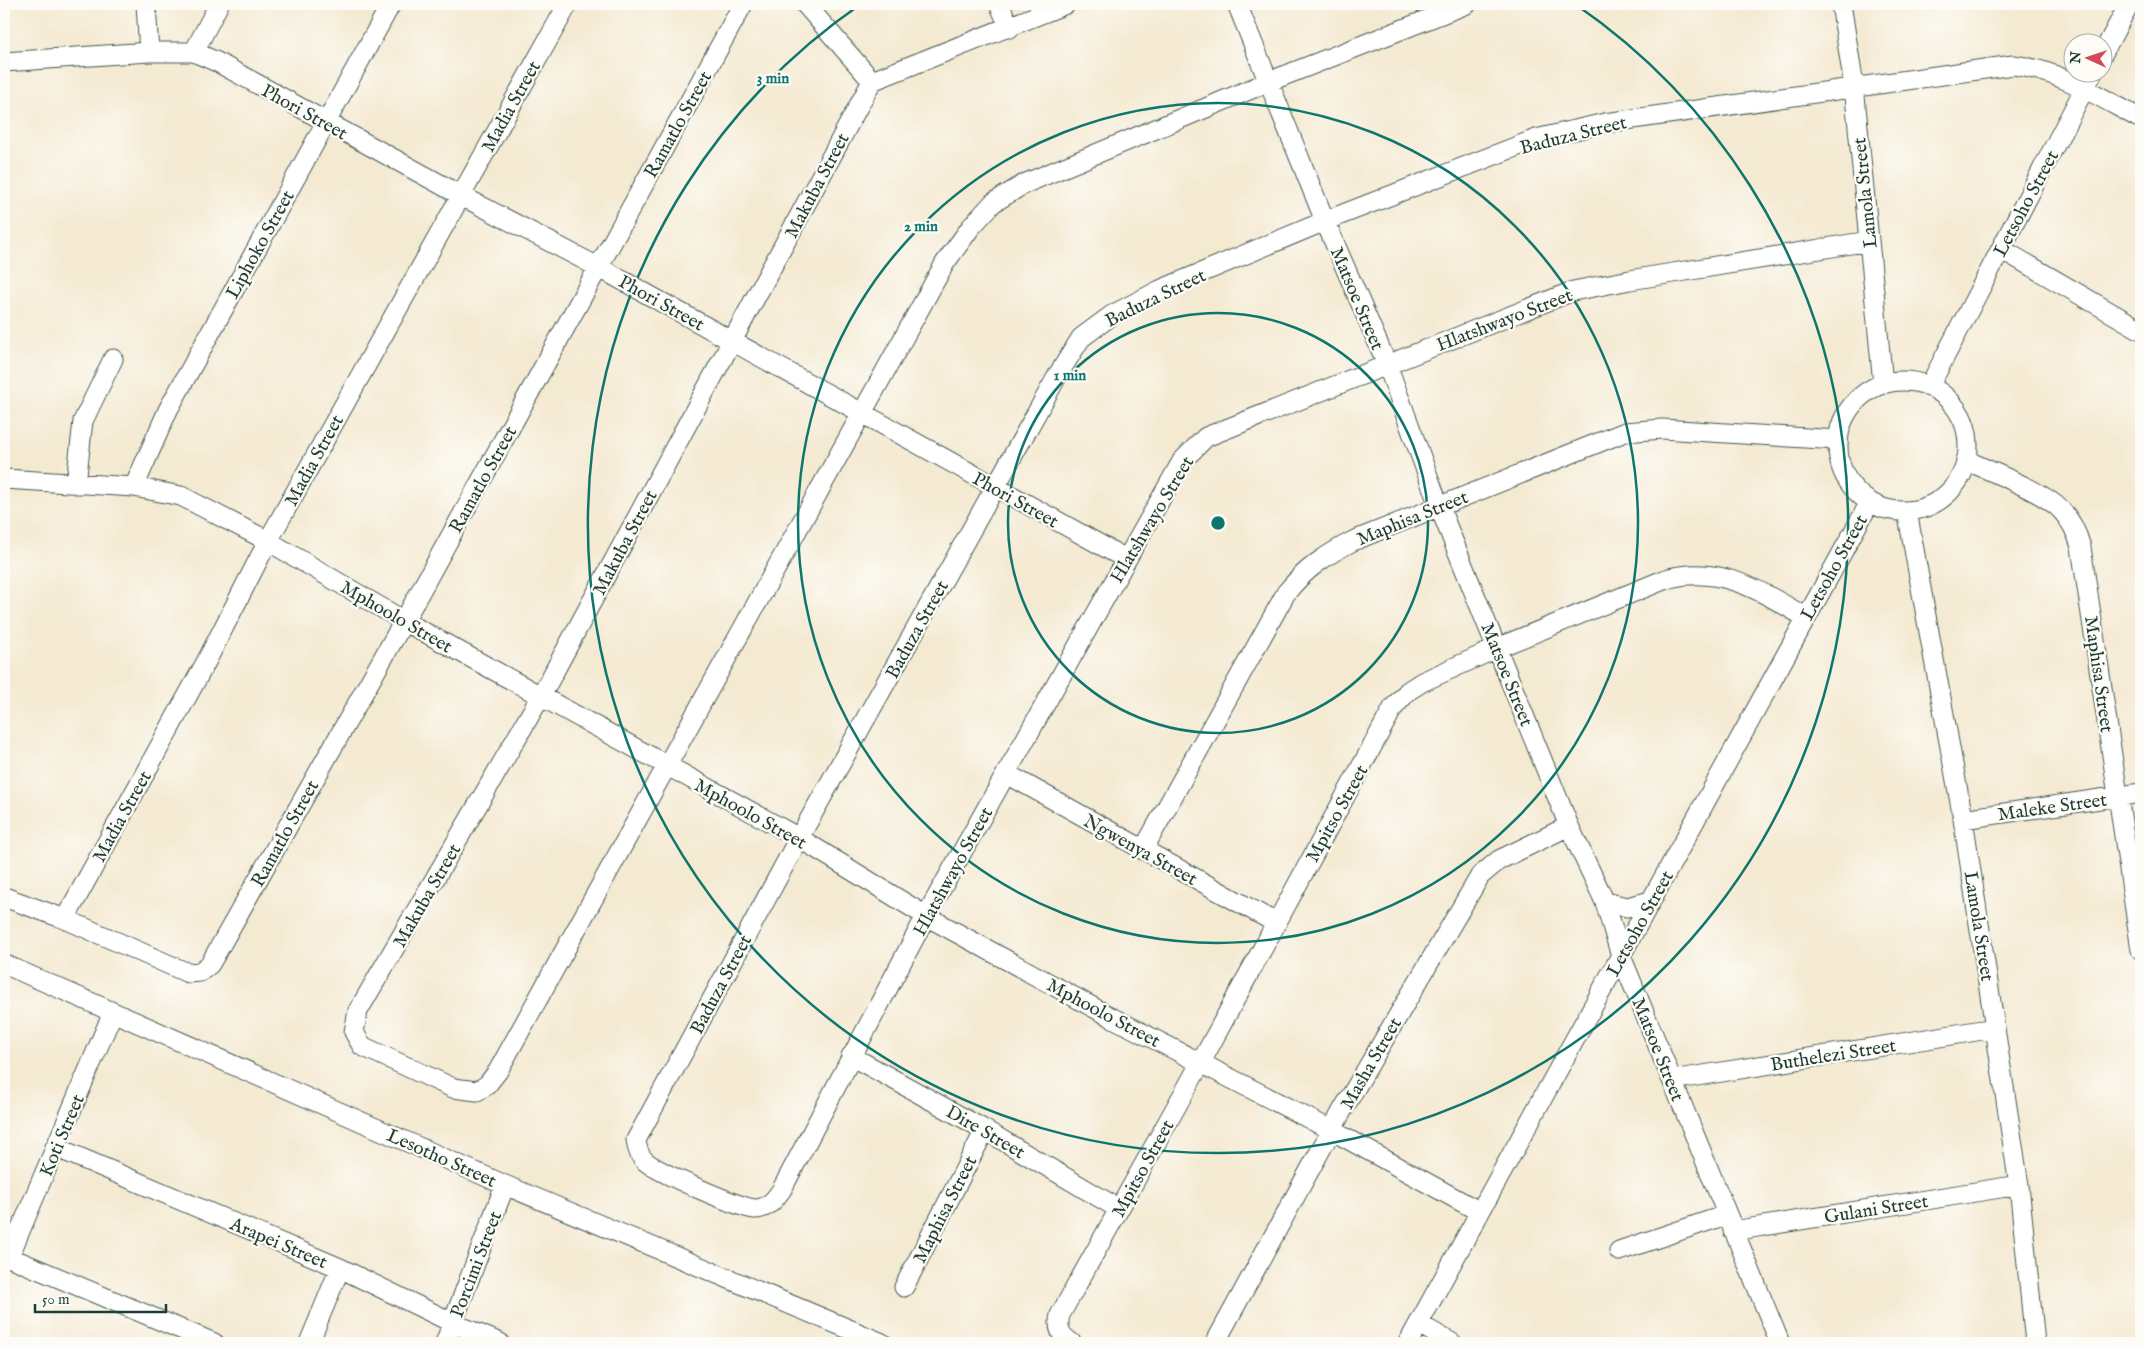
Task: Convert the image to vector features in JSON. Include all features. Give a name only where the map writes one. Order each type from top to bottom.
[{"type":"street","points":[[146,4],[149,52]]},
{"type":"street","points":[[4,62],[149,52],[194,52],[219,4]]},
{"type":"street","name":"Liphoko Street","points":[[134,487],[168,410],[391,4]]},
{"type":"street","name":"Madia Street","points":[[65,919],[206,662],[268,541],[568,4]]},
{"type":"street","name":"Ramatlo Street","points":[[4,897],[65,919],[188,973],[200,972],[210,964],[404,621],[743,4]]},
{"type":"street","points":[[805,4],[872,81],[1010,28],[1066,4]]},
{"type":"street","points":[[999,4],[1010,28]]},
{"type":"street","name":"Matsoe Street","points":[[1237,4],[1325,222],[1386,364],[1439,506],[1569,826],[1605,902],[1622,956],[1729,1223],[1780,1343]]},
{"type":"street","points":[[666,766],[945,263],[971,227],[993,203],[1024,184],[1268,82],[1468,4]]},
{"type":"street","name":"Lamola Street","points":[[1841,4],[1854,86],[1884,384]]},
{"type":"street","points":[[2112,36],[2129,4]]},
{"type":"street","name":"Phori Street","points":[[194,52],[217,62],[460,195],[598,267],[1126,559]]},
{"type":"street","name":"Baduza Street","points":[[782,1189],[774,1201],[755,1209],[654,1168],[643,1160],[636,1140],[799,838],[1081,338],[1112,314],[1160,290],[1325,222],[1536,139],[1604,124],[1854,86],[2013,65],[2062,75]]},
{"type":"street","name":"Makuba Street","points":[[666,766],[498,1071],[487,1085],[477,1091],[453,1088],[362,1046],[354,1032],[354,1023],[358,1011],[541,696],[872,81]]},
{"type":"street","name":"Letsoho Street","points":[[1929,386],[2088,82]]},
{"type":"street","name":"Baduza Street","points":[[2090,82],[2141,119]]},
{"type":"street","name":"Hlatshwayo Street","points":[[782,1189],[926,916],[1126,559],[1182,461],[1206,437],[1573,291],[1869,240]]},
{"type":"street","points":[[2001,249],[2141,330]]},
{"type":"street","points":[[76,484],[82,421],[114,359]]},
{"type":"street","points":[[1907,381],[1929,386],[1947,399],[1960,416],[1967,438],[1966,460],[1961,475],[1949,492],[1927,506],[1907,511],[1885,509],[1870,502],[1854,489],[1845,476],[1840,461],[1838,440],[1843,420],[1854,403],[1866,393],[1884,384],[1907,381]]},
{"type":"street","name":"Maphisa Street","points":[[1142,850],[1286,593],[1301,573],[1326,555],[1353,541],[1616,434],[1634,430],[1662,429],[1838,440]]},
{"type":"street","name":"Maphisa Street","points":[[1966,460],[2051,501],[2064,513],[2076,532],[2082,547],[2141,950]]},
{"type":"street","name":"Mphoolo Street","points":[[4,479],[134,487],[182,496],[268,541],[404,621],[799,838],[926,916],[1200,1064],[1331,1130],[1480,1212]]},
{"type":"street","name":"Letsoho Street","points":[[1408,1343],[1622,956],[1805,617],[1870,502]]},
{"type":"street","name":"Lamola Street","points":[[1907,511],[1963,819],[2019,1185],[2035,1343]]},
{"type":"street","name":"Mpitso Street","points":[[1072,1343],[1064,1338],[1060,1331],[1058,1323],[1060,1315],[1200,1064],[1393,708],[1408,691],[1422,682],[1497,648],[1666,579],[1683,574],[1708,574],[1737,580],[1805,617]]},
{"type":"street","name":"Ngwenya Street","points":[[1007,774],[1276,923]]},
{"type":"street","name":"Maleke Street","points":[[1963,819],[2141,793]]},
{"type":"street","name":"Masha Street","points":[[1215,1343],[1331,1130],[1480,876],[1499,860],[1569,826]]},
{"type":"street","points":[[1605,902],[1627,907],[1651,901]]},
{"type":"street","name":"Lesotho Street","points":[[4,964],[506,1185],[882,1343]]},
{"type":"street","name":"Koti Street","points":[[6,1256],[113,1012]]},
{"type":"street","name":"Buthelezi Street","points":[[1672,1080],[1995,1028]]},
{"type":"street","name":"Dire Street","points":[[851,1056],[985,1130],[1119,1209]]},
{"type":"street","name":"Maphisa Street","points":[[904,1287],[985,1130]]},
{"type":"street","name":"Arapei Street","points":[[55,1147],[340,1268],[453,1323],[500,1343]]},
{"type":"street","name":"Porcimi Street","points":[[444,1343],[506,1185]]},
{"type":"street","name":"Gulani Street","points":[[1620,1251],[1729,1223],[2019,1185]]},
{"type":"street","points":[[6,1256],[214,1343]]},
{"type":"street","points":[[309,1343],[340,1268]]},
{"type":"street","points":[[1419,1324],[1452,1343]]}]
